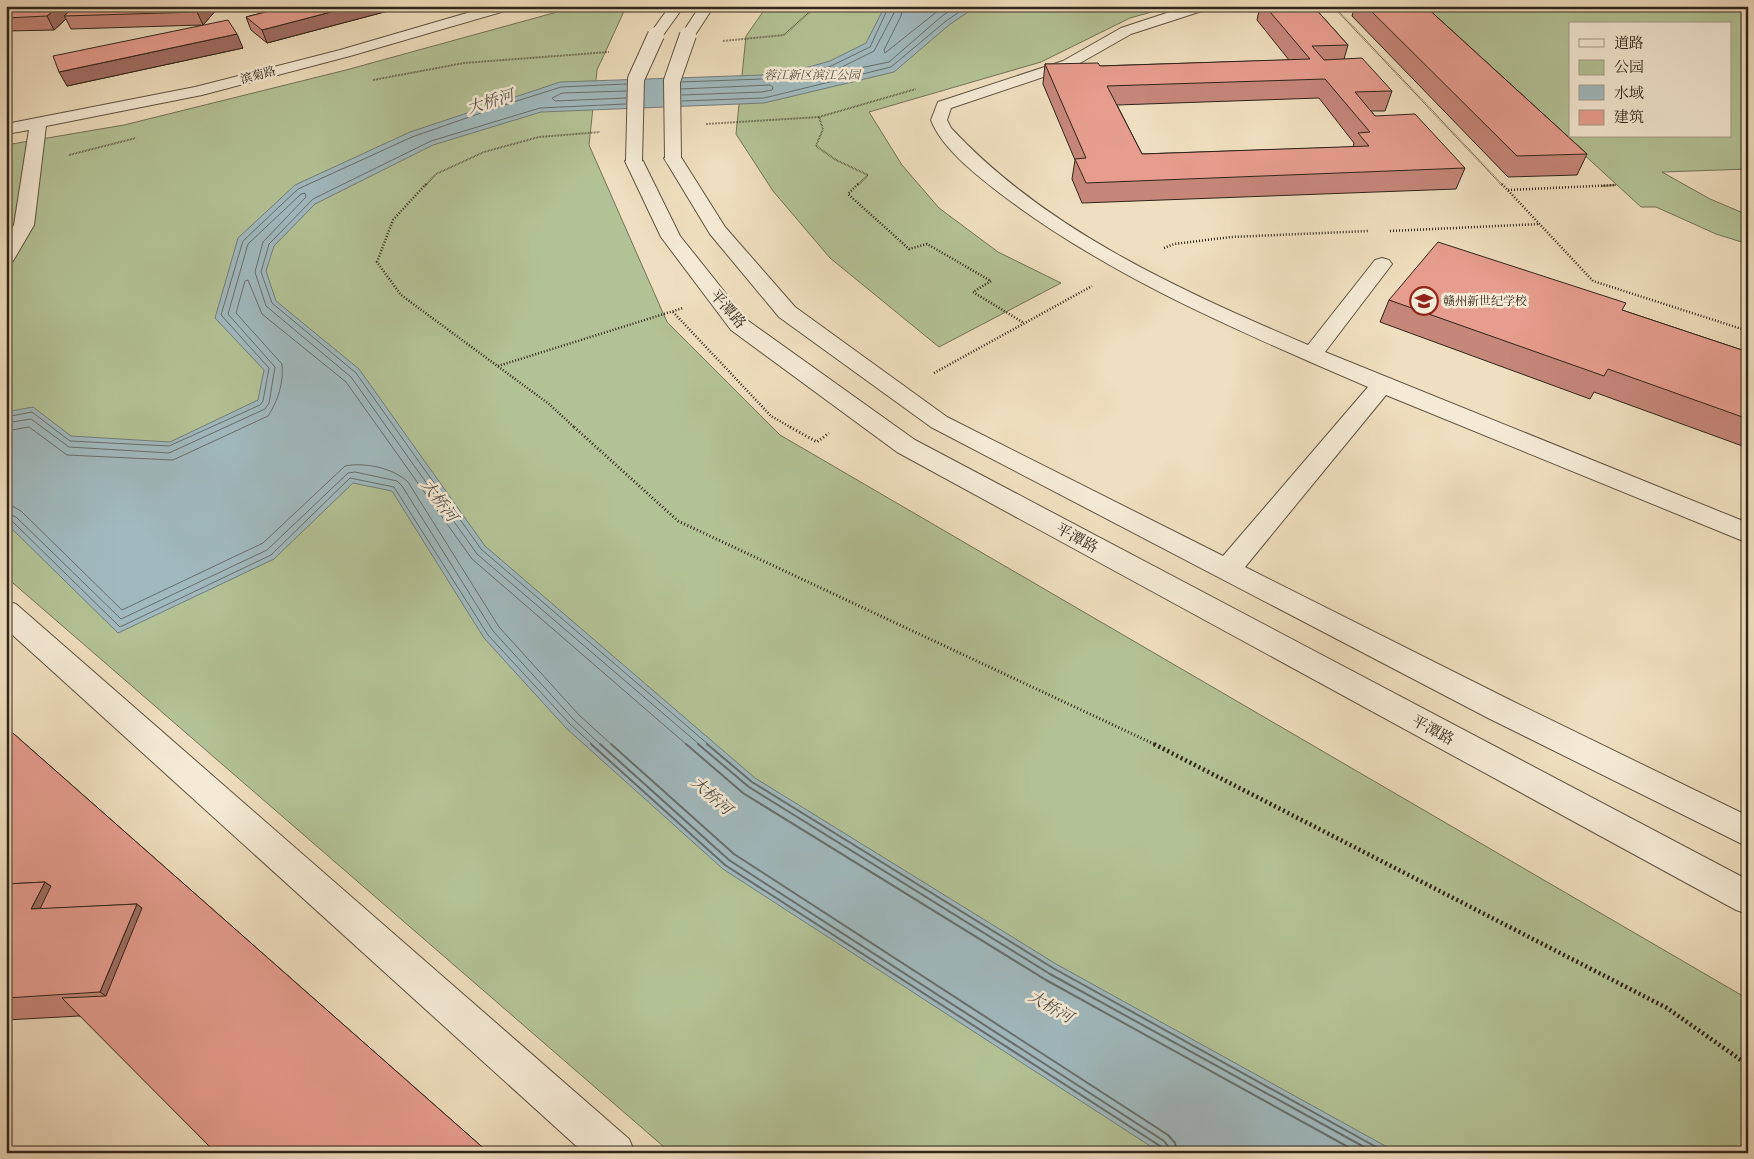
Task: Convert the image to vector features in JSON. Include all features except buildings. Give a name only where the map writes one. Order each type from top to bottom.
[{"type":"street","name":"滨菊路","points":[[6,129],[196,92],[345,53],[506,6]]},
{"type":"street","name":"平潭路","points":[[677,6],[656,35],[636,79],[634,161],[671,237],[739,325],[906,446],[1748,898]]},
{"type":"street","points":[[707,6],[688,35],[672,81],[672,158],[717,230],[787,312],[939,422],[1508,713],[1748,832]]},
{"type":"street","points":[[1203,6],[1126,32],[1068,64],[944,105],[939,120],[942,130],[994,180],[1031,209],[1069,234],[1159,286],[1382,385],[1748,534]]},
{"type":"street","points":[[6,257],[24,225],[38,123]]},
{"type":"street","points":[[1312,354],[1382,264]]},
{"type":"street","points":[[1227,570],[1382,385]]},
{"type":"street","points":[[6,612],[615,1153]]},
{"type":"path","points":[[716,42],[784,35],[816,6]]},
{"type":"path","points":[[1333,6],[1594,281],[1748,331]]},
{"type":"path","points":[[367,81],[464,63],[609,52]]},
{"type":"path","points":[[698,125],[819,117],[822,129],[816,146],[836,160],[868,175],[848,194],[909,248],[927,244],[991,281],[973,292],[1024,323]]},
{"type":"path","points":[[608,132],[539,137],[484,152],[436,174],[393,220],[377,262],[401,295],[548,404],[678,521],[1159,746],[1667,1008],[1748,1065]]},
{"type":"path","points":[[31,163],[73,155],[139,137]]},
{"type":"path","points":[[1507,190],[1616,185]]},
{"type":"path","points":[[1390,230],[1540,224]]},
{"type":"path","points":[[899,393],[1126,267],[1174,244],[1231,237],[1370,231]]},
{"type":"path","points":[[498,366],[673,312],[716,296]]},
{"type":"path","points":[[673,312],[771,416],[817,442],[860,412]]},
{"type":"green space","points":[[579,6],[626,7],[597,70],[589,145],[667,322],[780,435],[1748,999],[1748,1153],[671,1153],[6,577],[6,145],[124,125],[346,70]]},
{"type":"green space","name":"蓉江新区滨江公园","points":[[767,6],[1173,6],[1130,18],[1041,62],[869,112],[902,165],[939,208],[998,252],[1061,283],[939,347],[830,258],[773,191],[736,134],[746,36]]},
{"type":"green space","points":[[1422,6],[1748,6],[1748,169],[1662,172],[1710,199],[1748,215],[1748,244],[1716,234],[1656,207],[1641,207]]},
{"type":"water","name":"大桥河","points":[[885,6],[977,6],[949,25],[894,72],[764,103],[541,112],[433,145],[315,204],[274,246],[266,271],[276,301],[359,369],[485,546],[755,778],[1056,964],[1398,1153],[1161,1153],[723,869],[566,728],[484,638],[392,491],[353,483],[274,559],[118,633],[6,523],[6,412],[33,407],[71,436],[170,442],[258,400],[264,370],[215,318],[238,238],[295,185],[410,132],[560,82],[762,75],[798,70],[830,61],[866,43]]},
{"type":"place","name":"赣州新世纪学校","points":[[1424,301]]}]
